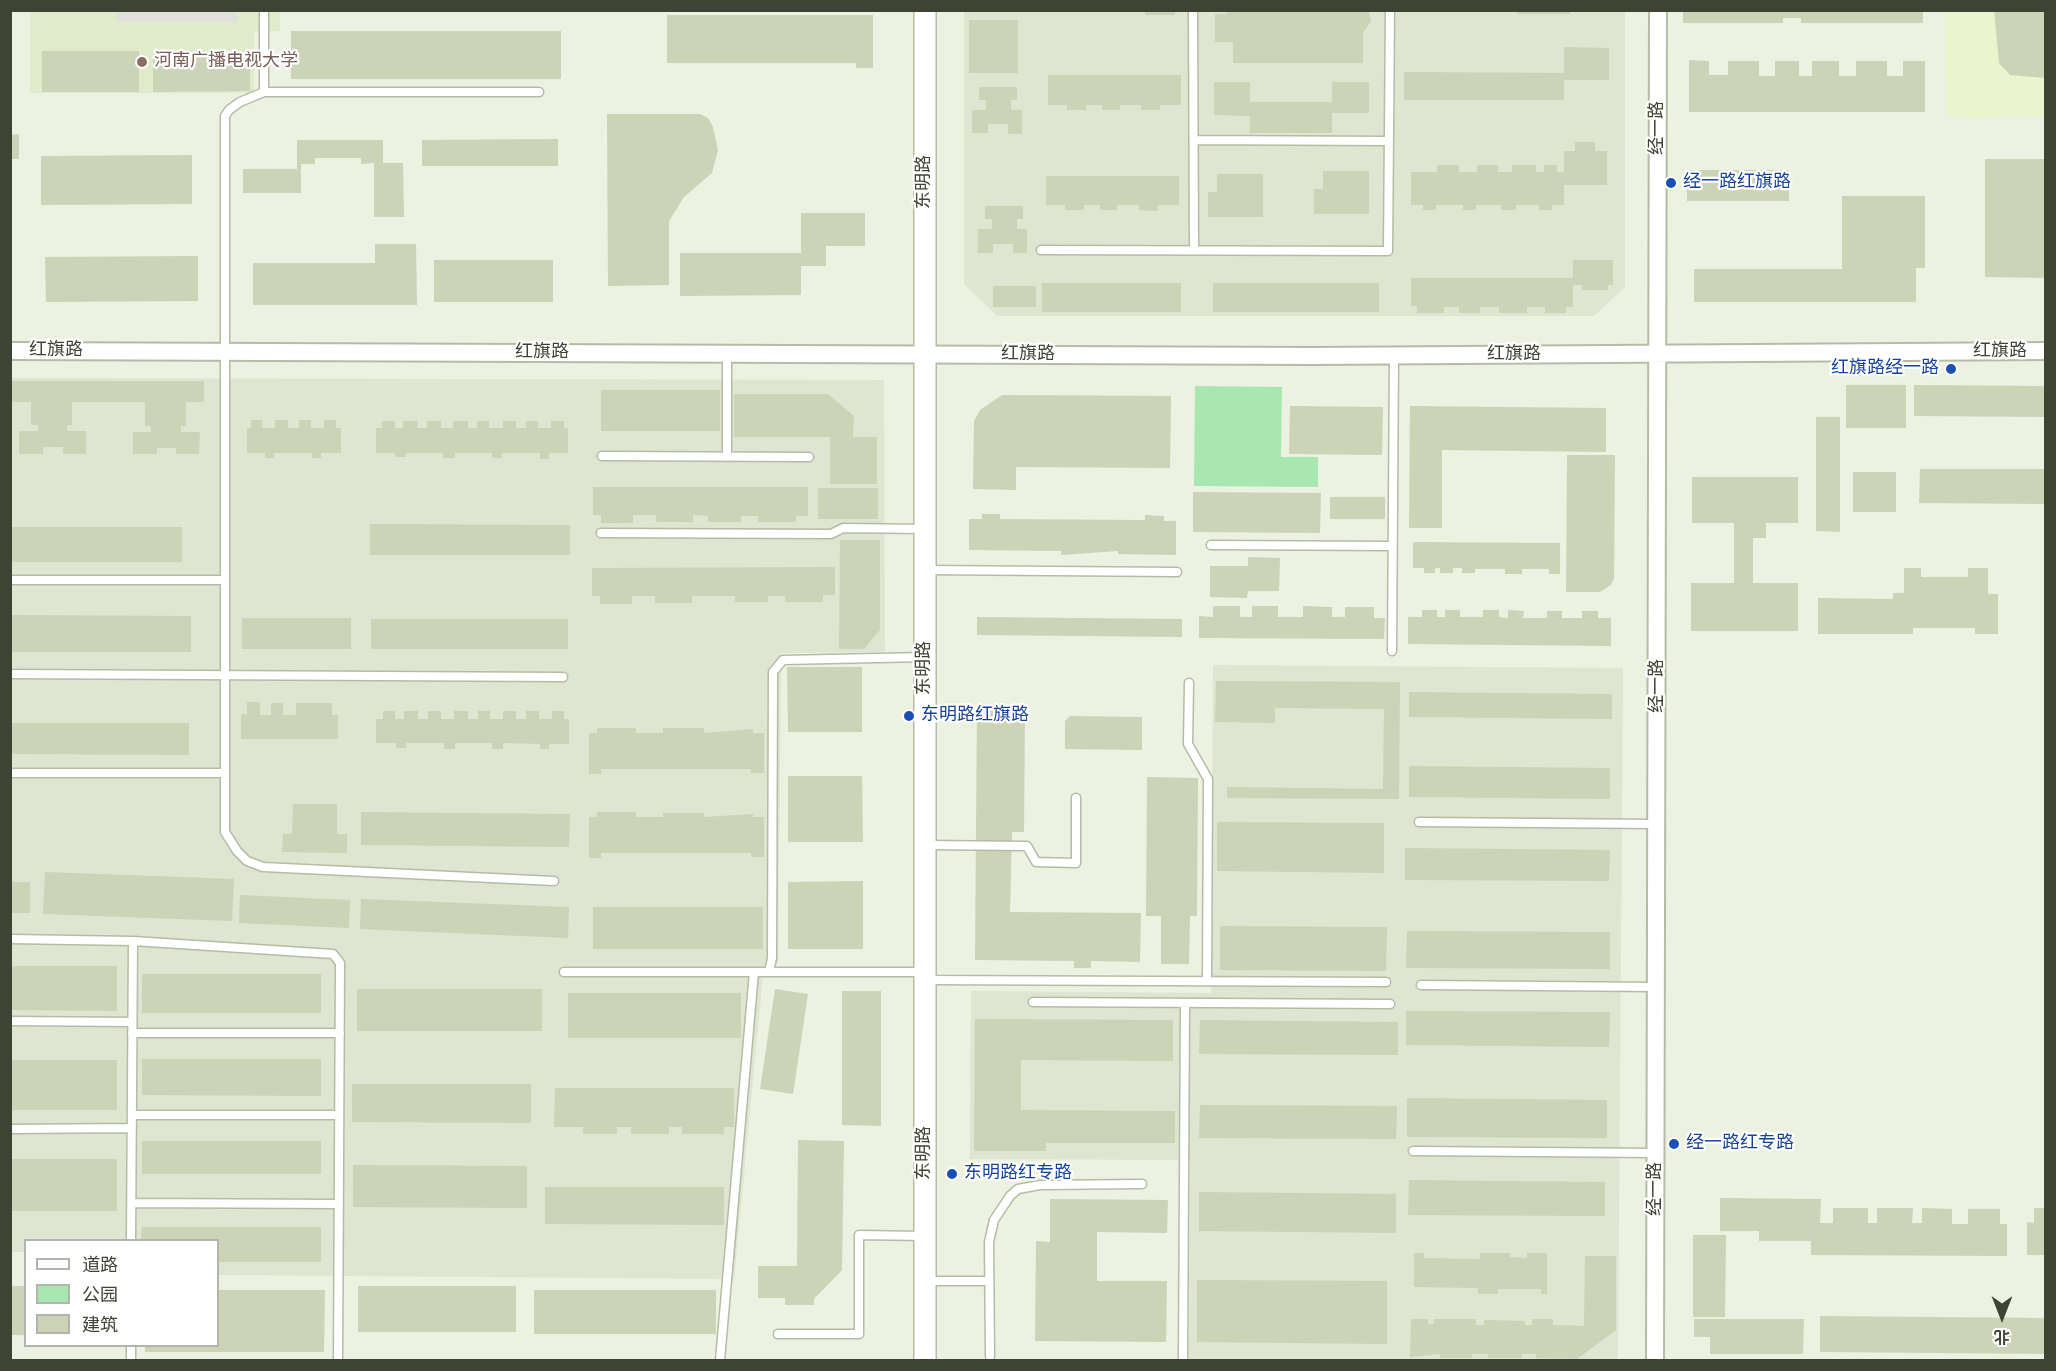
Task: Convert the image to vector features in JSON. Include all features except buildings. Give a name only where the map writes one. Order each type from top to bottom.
[{"type":"street","name":"东明路","points":[[925,10],[925,1360]]},
{"type":"street","name":"经一路","points":[[1655,1360],[1658,10]]},
{"type":"street","name":"红旗路","points":[[10,351],[1394,356],[2046,351]]},
{"type":"lane","points":[[264,10],[264,92]]},
{"type":"lane","points":[[1193,10],[1194,250]]},
{"type":"lane","points":[[1041,250],[1388,251],[1389,10]]},
{"type":"lane","points":[[539,92],[264,92],[240,102],[225,116],[225,832],[247,861],[263,867],[554,881]]},
{"type":"lane","points":[[1194,140],[1388,141]]},
{"type":"lane","points":[[727,457],[728,353]]},
{"type":"lane","points":[[1392,651],[1394,356]]},
{"type":"lane","points":[[602,456],[809,457]]},
{"type":"lane","points":[[601,533],[831,534],[843,528],[925,529]]},
{"type":"lane","points":[[1211,545],[1392,546]]},
{"type":"lane","points":[[925,570],[1177,572]]},
{"type":"lane","points":[[10,580],[224,580]]},
{"type":"lane","points":[[769,972],[772,958],[773,672],[783,660],[925,657]]},
{"type":"lane","points":[[10,674],[563,677]]},
{"type":"lane","points":[[1189,683],[1188,744],[1208,778],[1207,981]]},
{"type":"lane","points":[[10,773],[225,773]]},
{"type":"lane","points":[[925,845],[1027,846],[1036,862],[1076,862],[1076,798]]},
{"type":"lane","points":[[1419,822],[1657,824]]},
{"type":"lane","points":[[10,939],[133,941],[333,954],[340,963],[338,1360]]},
{"type":"lane","points":[[131,1239],[133,941]]},
{"type":"lane","points":[[564,972],[769,972],[1207,981],[1386,982]]},
{"type":"lane","points":[[720,1360],[754,972]]},
{"type":"lane","points":[[1421,985],[1657,987]]},
{"type":"lane","points":[[1033,1002],[1390,1004]]},
{"type":"lane","points":[[1183,1360],[1185,1003]]},
{"type":"lane","points":[[10,1021],[132,1022]]},
{"type":"lane","points":[[132,1033],[340,1033]]},
{"type":"lane","points":[[132,1115],[339,1115]]},
{"type":"lane","points":[[10,1129],[132,1128]]},
{"type":"lane","points":[[1413,1151],[1656,1153]]},
{"type":"lane","points":[[990,1356],[989,1242],[994,1220],[1010,1196],[1018,1189],[1040,1185],[1142,1184]]},
{"type":"lane","points":[[132,1203],[339,1204]]},
{"type":"lane","points":[[778,1334],[859,1335],[859,1235],[925,1236]]},
{"type":"lane","points":[[925,1281],[989,1281]]},
{"type":"shaded area","name":"河南广播电视大学","points":[[30,11],[280,11],[280,31],[254,31],[254,93],[30,93]]},
{"type":"shaded area","points":[[116,11],[237,11],[237,22],[116,22]]},
{"type":"shaded area","points":[[964,11],[1625,11],[1625,287],[1594,316],[997,316],[964,284]]},
{"type":"shaded area","points":[[1945,11],[2045,11],[2045,116],[1947,117]]},
{"type":"shaded area","points":[[11,378],[884,380],[885,652],[781,653],[778,963],[764,964],[734,1279],[219,1275],[219,1239],[24,1239],[24,1252],[11,1252]]},
{"type":"shaded area","points":[[1213,665],[1623,668],[1618,1360],[1189,1360],[1190,1160],[970,1159],[971,991],[1211,993]]},
{"type":"green space","points":[[1195,386],[1282,387],[1281,457],[1318,457],[1318,487],[1194,486]]},
{"type":"place","name":"河南广播电视大学","points":[[142,62]]},
{"type":"place","name":"经一路红旗路","points":[[1671,183]]},
{"type":"place","name":"红旗路经一路","points":[[1951,369]]},
{"type":"place","name":"东明路红旗路","points":[[909,716]]},
{"type":"place","name":"经一路红专路","points":[[1674,1144]]},
{"type":"place","name":"东明路红专路","points":[[952,1174]]}]
